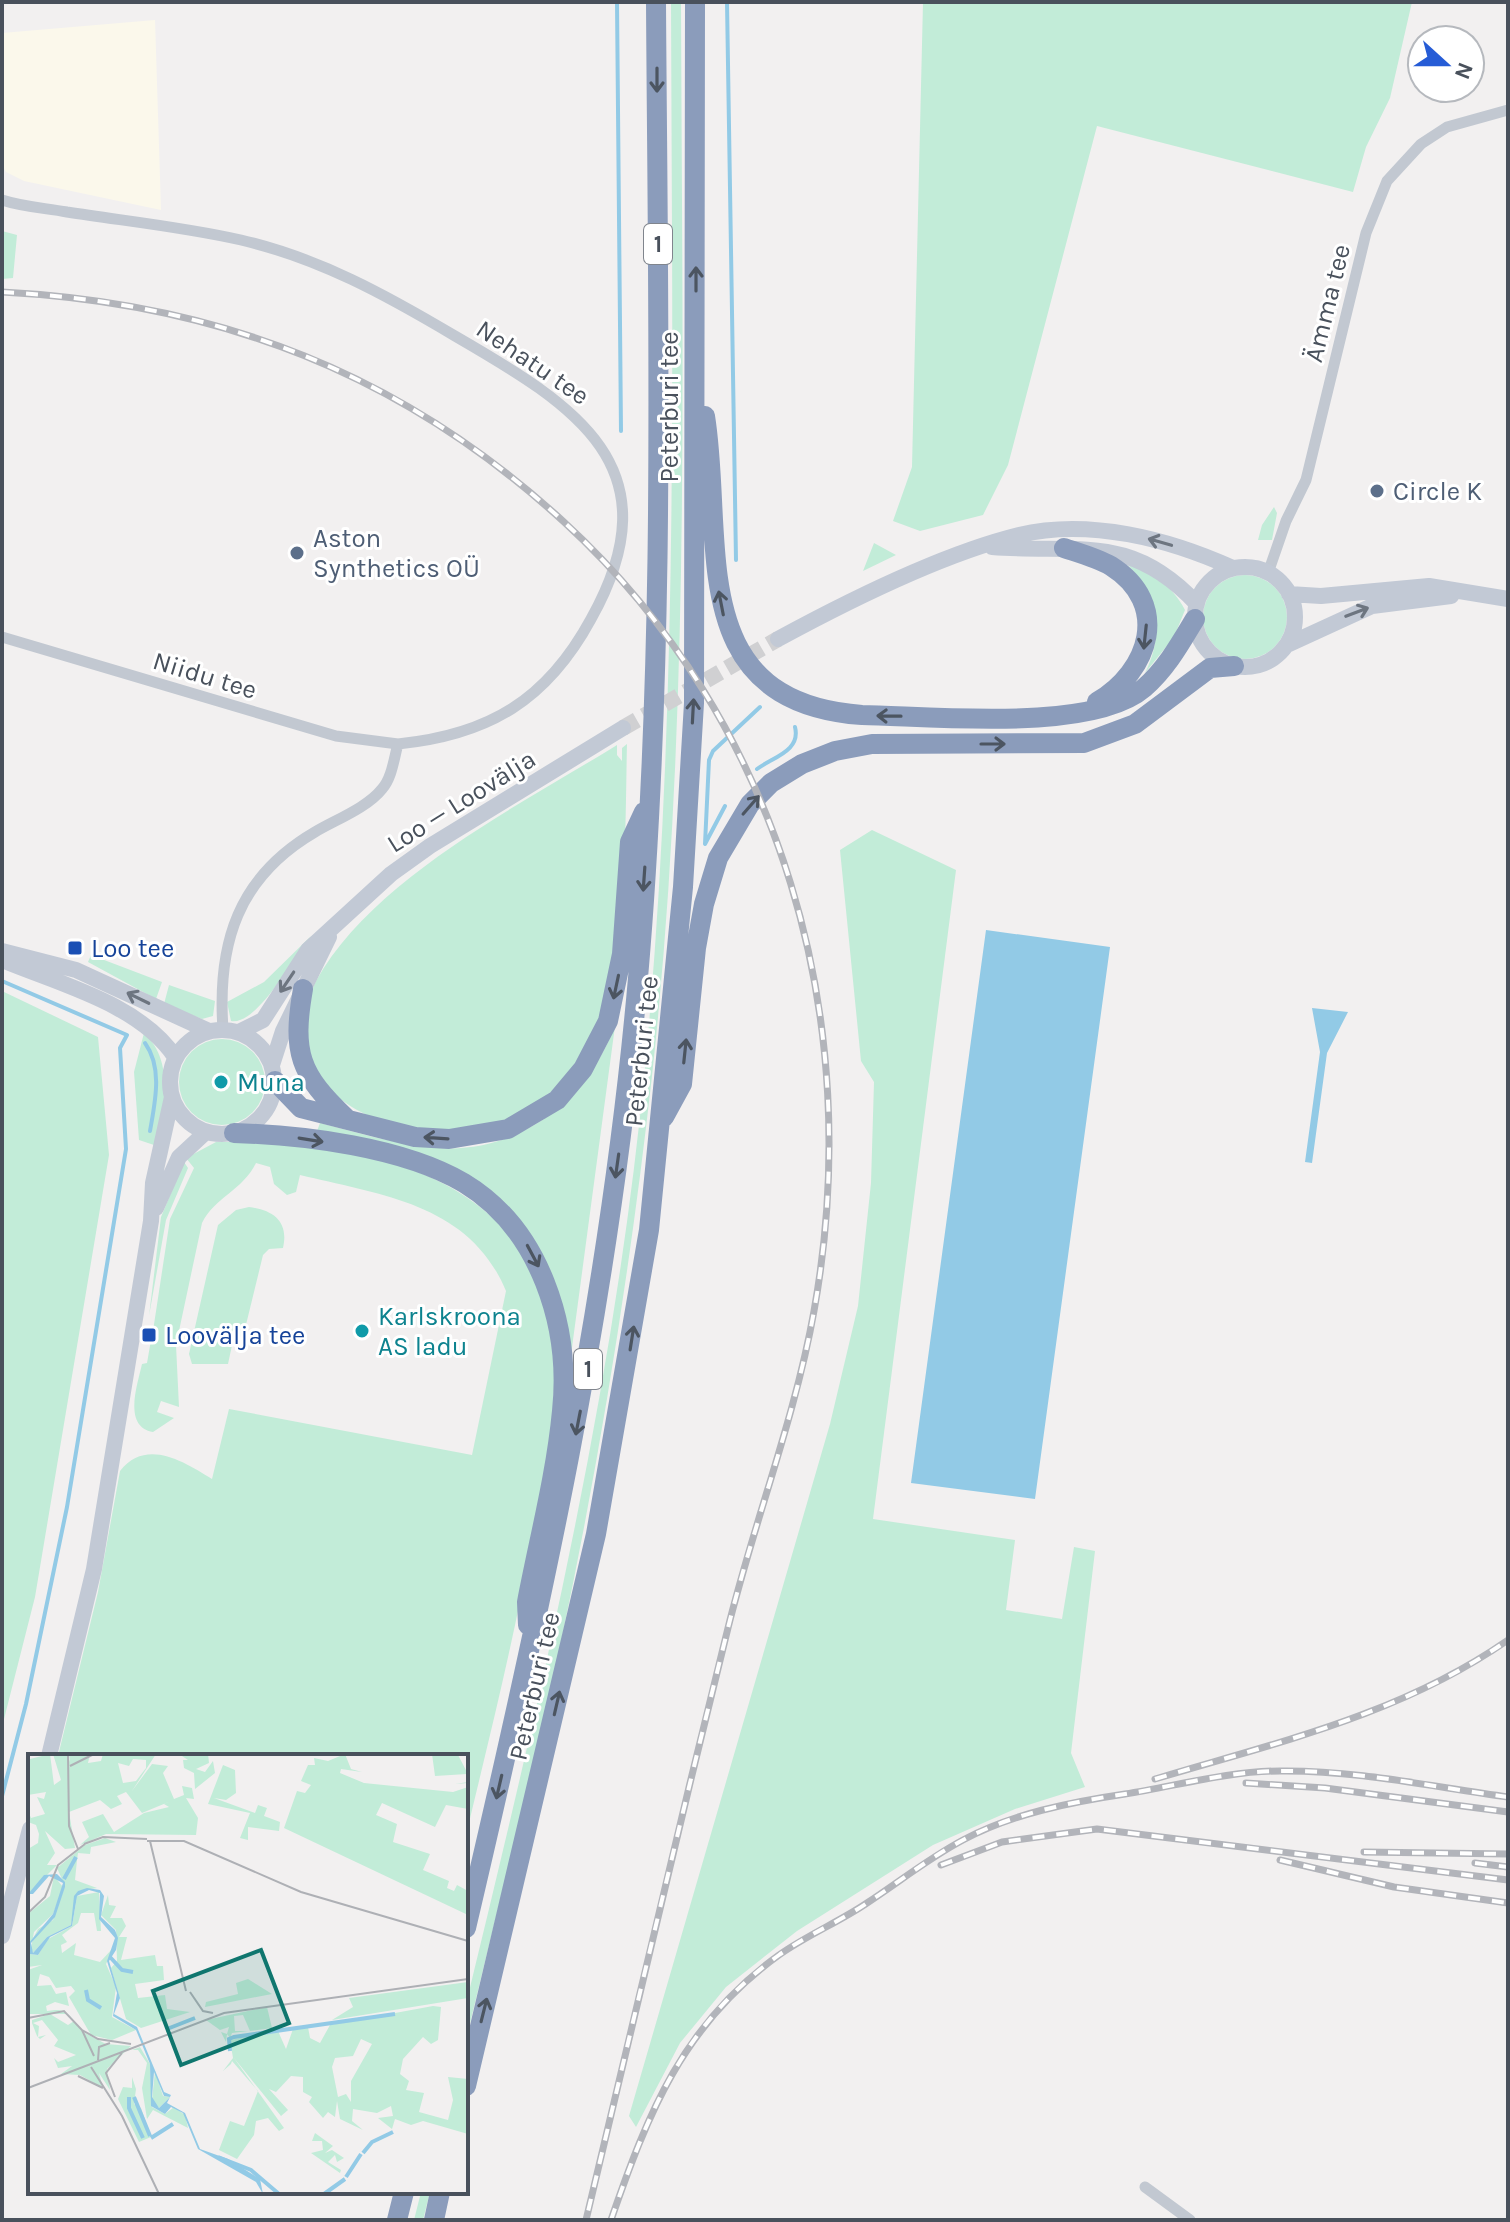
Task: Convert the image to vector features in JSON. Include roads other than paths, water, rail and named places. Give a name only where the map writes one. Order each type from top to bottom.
[{"type":"highway","name":"Peterburi tee","points":[[468,1920],[530,1657],[584,1390],[604,1263],[638,976],[660,560],[656,2]]},
{"type":"highway","name":"Peterburi tee","points":[[468,2078],[596,1534],[647,1245],[683,887],[694,703],[695,2]]},
{"type":"highway","points":[[696,357],[712,459],[714,567],[722,614],[740,652],[771,686],[801,704],[836,713],[1009,717],[1076,714],[1125,700],[1143,689],[1170,661],[1196,612]]},
{"type":"highway","points":[[1064,548],[1110,565],[1138,593],[1147,618],[1146,644],[1134,673],[1117,690],[1076,714]]},
{"type":"highway","points":[[660,1124],[682,1084],[696,948],[718,858],[750,804],[771,783],[802,764],[835,751],[872,744],[1084,743],[1135,724],[1210,668],[1234,666]]},
{"type":"highway","points":[[273,1073],[301,1108],[415,1137],[449,1139],[508,1129],[557,1100],[583,1069],[608,1021],[622,954],[630,842],[649,802]]},
{"type":"highway","points":[[303,989],[297,1050],[306,1074],[349,1121]]},
{"type":"highway","points":[[234,1133],[326,1142],[431,1169],[464,1183],[493,1205],[533,1253],[558,1325],[563,1363],[562,1410],[527,1602],[530,1657]]},
{"type":"highway","points":[[397,2220],[404,2194]]},
{"type":"highway","points":[[434,2220],[440,2194]]},
{"type":"street","name":"Ämma tee","points":[[1268,573],[1286,521],[1306,480],[1366,233],[1387,181],[1421,144],[1447,127],[1508,110]]},
{"type":"street","name":"Nehatu tee","points":[[2,200],[238,239],[311,261],[373,288],[462,340],[565,404],[587,426],[614,472],[624,516],[623,538],[611,582],[581,638],[543,687],[497,719],[436,740],[398,744]]},
{"type":"street","points":[[778,639],[836,608],[1020,535],[1102,531],[1178,547],[1233,568],[1257,568],[1268,573],[1289,594],[1295,620],[1287,645]]},
{"type":"street","points":[[986,547],[1117,552],[1144,561],[1170,577],[1196,612],[1206,649],[1234,666],[1263,664],[1287,645],[1372,606],[1428,597],[1477,595]]},
{"type":"street","points":[[1196,612],[1210,581],[1233,568]]},
{"type":"street","points":[[1289,594],[1321,596],[1429,586],[1508,599]]},
{"type":"street","name":"Niidu tee","points":[[2,637],[324,733],[398,744]]},
{"type":"street","name":"Loo — Loovälja","points":[[224,1030],[251,1029],[263,1020],[308,950],[391,874],[430,846],[623,728]]},
{"type":"street","points":[[224,1030],[226,947],[249,891],[282,853],[383,788],[398,744]]},
{"type":"street","name":"Loo — Loovälja","points":[[273,1073],[303,989],[334,928]]},
{"type":"street","points":[[2,951],[42,958],[76,970],[259,1045],[273,1073],[267,1108],[247,1128],[234,1133],[206,1132],[179,1112],[172,1097]]},
{"type":"street","points":[[2,960],[97,999],[153,1031],[175,1057]]},
{"type":"street","points":[[49,1754],[94,1569],[151,1221],[153,1183],[172,1097],[171,1070],[175,1057],[196,1036],[224,1030]]},
{"type":"street","points":[[151,1221],[179,1157],[206,1132]]},
{"type":"street","points":[[2,1936],[28,1837]]},
{"type":"street","points":[[1145,2187],[1190,2220]]},
{"type":"water","points":[[986,930],[1110,947],[1035,1499],[911,1483]]},
{"type":"water","points":[[1312,1008],[1348,1012],[1327,1053],[1312,1163],[1305,1162],[1320,1052]]},
{"type":"waterway","points":[[617,2],[621,431]]},
{"type":"waterway","points":[[727,2],[736,560]]},
{"type":"waterway","points":[[725,806],[705,844],[709,760],[713,751],[760,707]]},
{"type":"waterway","points":[[757,769],[790,748],[796,735],[795,727]]},
{"type":"waterway","points":[[2,981],[127,1035],[120,1048],[126,1149],[67,1507],[26,1704],[2,1796]]},
{"type":"waterway","points":[[145,1043],[156,1074],[150,1131]]},
{"type":"tunnel","points":[[623,728],[778,639]]},
{"type":"railway","points":[[2,292],[82,299],[159,312],[233,331],[304,356],[373,387],[439,425],[503,470],[564,522],[640,602],[703,689],[753,784],[791,884],[815,987],[828,1094],[827,1202],[814,1311],[796,1391],[728,1628],[586,2220]]},
{"type":"railway","points":[[1155,1779],[1292,1739],[1381,1707],[1467,1666],[1508,1640]]},
{"type":"railway","points":[[611,2220],[655,2107],[693,2041],[717,2010],[779,1955],[856,1910],[938,1854],[982,1831],[1063,1805],[1222,1776],[1261,1772],[1309,1771],[1366,1776],[1508,1797]]},
{"type":"railway","points":[[1246,1783],[1325,1788],[1508,1812]]},
{"type":"railway","points":[[941,1865],[1002,1842],[1097,1829],[1508,1880]]},
{"type":"railway","points":[[1364,1852],[1508,1854]]},
{"type":"railway","points":[[1280,1860],[1394,1887],[1508,1903]]},
{"type":"railway","points":[[1475,1863],[1508,1867]]},
{"type":"place","name":"Circle K","points":[[1377,491]]},
{"type":"place","name":"Aston Synthetics OÜ","points":[[297,553]]},
{"type":"place","name":"Loo tee","points":[[75,948]]},
{"type":"place","name":"Muna","points":[[221,1082]]},
{"type":"place","name":"Karlskroona AS ladu","points":[[362,1331]]},
{"type":"place","name":"Loovälja tee","points":[[149,1335]]}]
